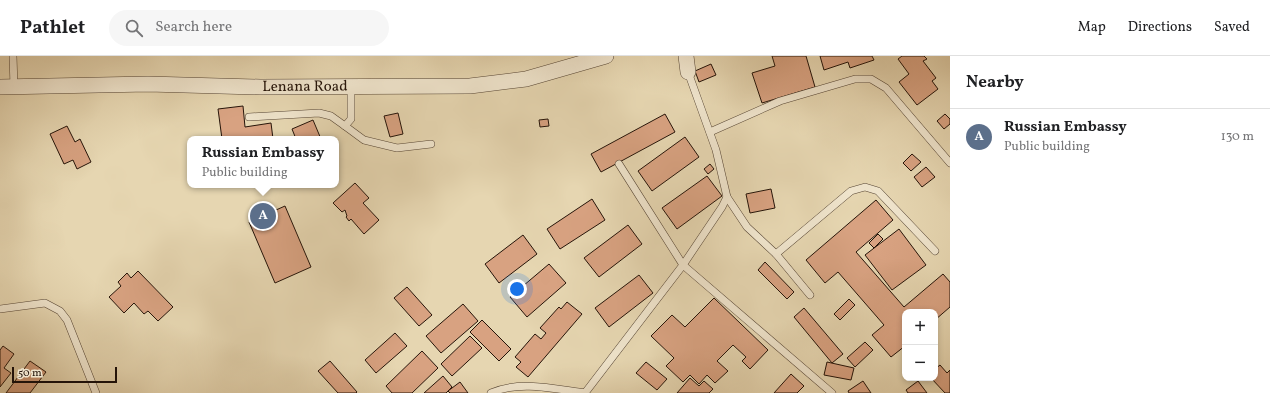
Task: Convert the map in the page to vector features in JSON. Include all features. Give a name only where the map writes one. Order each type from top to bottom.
[{"type":"street","name":"Lenana Road","points":[[7,87],[148,84],[351,87],[470,86],[526,79],[571,61],[606,56]]},
{"type":"street","points":[[686,56],[688,72]]},
{"type":"lane","points":[[7,87],[13,56]]},
{"type":"lane","points":[[688,72],[716,150],[727,197],[747,227],[776,254],[810,295]]},
{"type":"lane","points":[[710,132],[780,101],[856,80],[871,79],[886,88],[950,163]]},
{"type":"lane","points":[[345,126],[351,119],[351,87]]},
{"type":"lane","points":[[249,117],[319,113],[331,116],[364,140],[398,148],[431,144]]},
{"type":"lane","points":[[619,164],[683,265],[832,393]]},
{"type":"lane","points":[[776,254],[851,191],[864,187],[878,191],[935,251]]},
{"type":"lane","points":[[491,393],[502,388],[531,387],[585,393],[683,265],[727,197]]},
{"type":"lane","points":[[0,316],[2,308],[45,303],[60,311],[67,320],[96,393]]},
{"type":"building","points":[[772,56],[806,56],[815,87],[762,103],[752,73],[775,66]]},
{"type":"building","points":[[820,56],[872,56],[874,60],[850,68],[848,62],[824,70]]},
{"type":"building","points":[[902,56],[924,56],[927,59],[923,61],[936,78],[932,81],[938,89],[917,105],[899,82],[909,74],[898,59]]},
{"type":"building","points":[[711,64],[716,75],[699,82],[695,71]]},
{"type":"building","points":[[243,106],[245,127],[271,123],[273,136],[222,136],[218,109]]},
{"type":"building","points":[[398,113],[403,134],[390,137],[384,116]]},
{"type":"building","points":[[665,114],[675,132],[601,172],[591,154]]},
{"type":"building","points":[[945,114],[950,119],[950,124],[944,129],[937,121]]},
{"type":"building","points":[[548,119],[549,126],[540,127],[539,120]]},
{"type":"building","points":[[313,120],[320,136],[295,136],[292,129]]},
{"type":"building","points":[[67,126],[75,142],[80,139],[91,162],[77,169],[73,160],[64,164],[50,134]]},
{"type":"building","points":[[685,137],[699,157],[652,191],[638,171]]},
{"type":"building","points":[[912,154],[921,162],[911,171],[903,163]]},
{"type":"building","points":[[710,164],[714,169],[708,174],[704,169]]},
{"type":"building","points":[[926,167],[935,177],[922,187],[914,177]]},
{"type":"building","points":[[707,176],[722,196],[677,229],[662,208]]},
{"type":"building","points":[[355,183],[369,198],[363,203],[379,220],[364,234],[351,219],[349,221],[346,217],[345,210],[342,212],[333,203]]},
{"type":"building","points":[[771,189],[775,208],[750,213],[746,194]]},
{"type":"building","points":[[592,199],[605,220],[560,249],[547,229]]},
{"type":"building","points":[[876,200],[893,220],[856,252],[904,307],[943,274],[950,282],[950,307],[938,317],[938,309],[902,309],[902,348],[891,357],[872,335],[884,325],[838,272],[825,283],[806,260]]},
{"type":"building","points":[[285,206],[311,267],[275,283],[249,222]]},
{"type":"building","points":[[628,225],[642,244],[599,277],[584,258]]},
{"type":"building","points":[[899,229],[926,265],[892,290],[865,255]]},
{"type":"building","points":[[878,234],[883,239],[874,248],[869,243]]},
{"type":"building","points":[[523,235],[537,254],[499,283],[485,264]]},
{"type":"building","points":[[765,262],[794,292],[787,299],[758,270]]},
{"type":"building","points":[[549,264],[566,283],[527,317],[510,297]]},
{"type":"building","points":[[138,271],[173,307],[158,321],[148,311],[144,314],[134,303],[124,313],[109,297],[121,286],[118,282],[127,273],[131,278]]},
{"type":"building","points":[[639,275],[653,293],[609,327],[595,308]]},
{"type":"building","points":[[407,287],[432,315],[419,326],[394,298]]},
{"type":"building","points":[[714,298],[768,350],[750,369],[742,361],[746,357],[733,345],[717,361],[728,371],[715,383],[707,375],[699,384],[690,375],[683,382],[666,366],[674,358],[651,336],[672,315],[685,327]]},
{"type":"building","points":[[849,299],[855,305],[840,320],[834,314]]},
{"type":"building","points":[[567,302],[582,314],[528,377],[516,367],[521,362],[515,357],[535,334],[541,339],[546,333],[540,328],[559,307],[561,309]]},
{"type":"building","points":[[463,304],[478,321],[441,353],[426,336]]},
{"type":"building","points":[[804,308],[843,354],[832,363],[794,317]]},
{"type":"building","points":[[482,320],[511,349],[499,361],[470,332]]},
{"type":"building","points":[[395,333],[407,346],[376,373],[365,360]]},
{"type":"building","points":[[470,336],[482,348],[452,376],[441,364]]},
{"type":"building","points":[[865,342],[873,350],[855,367],[847,358]]},
{"type":"building","points":[[3,346],[14,354],[4,368],[11,373],[0,387],[0,350]]},
{"type":"building","points":[[422,351],[438,368],[412,393],[392,393],[386,386]]},
{"type":"building","points":[[30,361],[46,372],[30,393],[6,393]]},
{"type":"building","points":[[330,361],[357,392],[356,393],[338,393],[318,371]]},
{"type":"building","points":[[646,362],[667,379],[657,390],[636,373]]},
{"type":"building","points":[[827,362],[854,368],[851,380],[824,375]]},
{"type":"building","points":[[940,365],[947,373],[950,370],[950,393],[945,393],[934,381],[938,381],[938,367]]},
{"type":"building","points":[[791,374],[804,386],[797,393],[774,393]]},
{"type":"building","points":[[443,376],[452,387],[446,393],[424,393]]},
{"type":"building","points":[[690,378],[699,386],[704,381],[713,389],[709,393],[677,393]]},
{"type":"building","points":[[863,381],[871,393],[849,393],[848,391]]},
{"type":"building","points":[[918,381],[927,393],[908,393],[906,390]]},
{"type":"building","points":[[460,382],[468,393],[450,393],[448,391]]},
{"type":"place","name":"Russian Embassy","points":[[263,216]]}]
